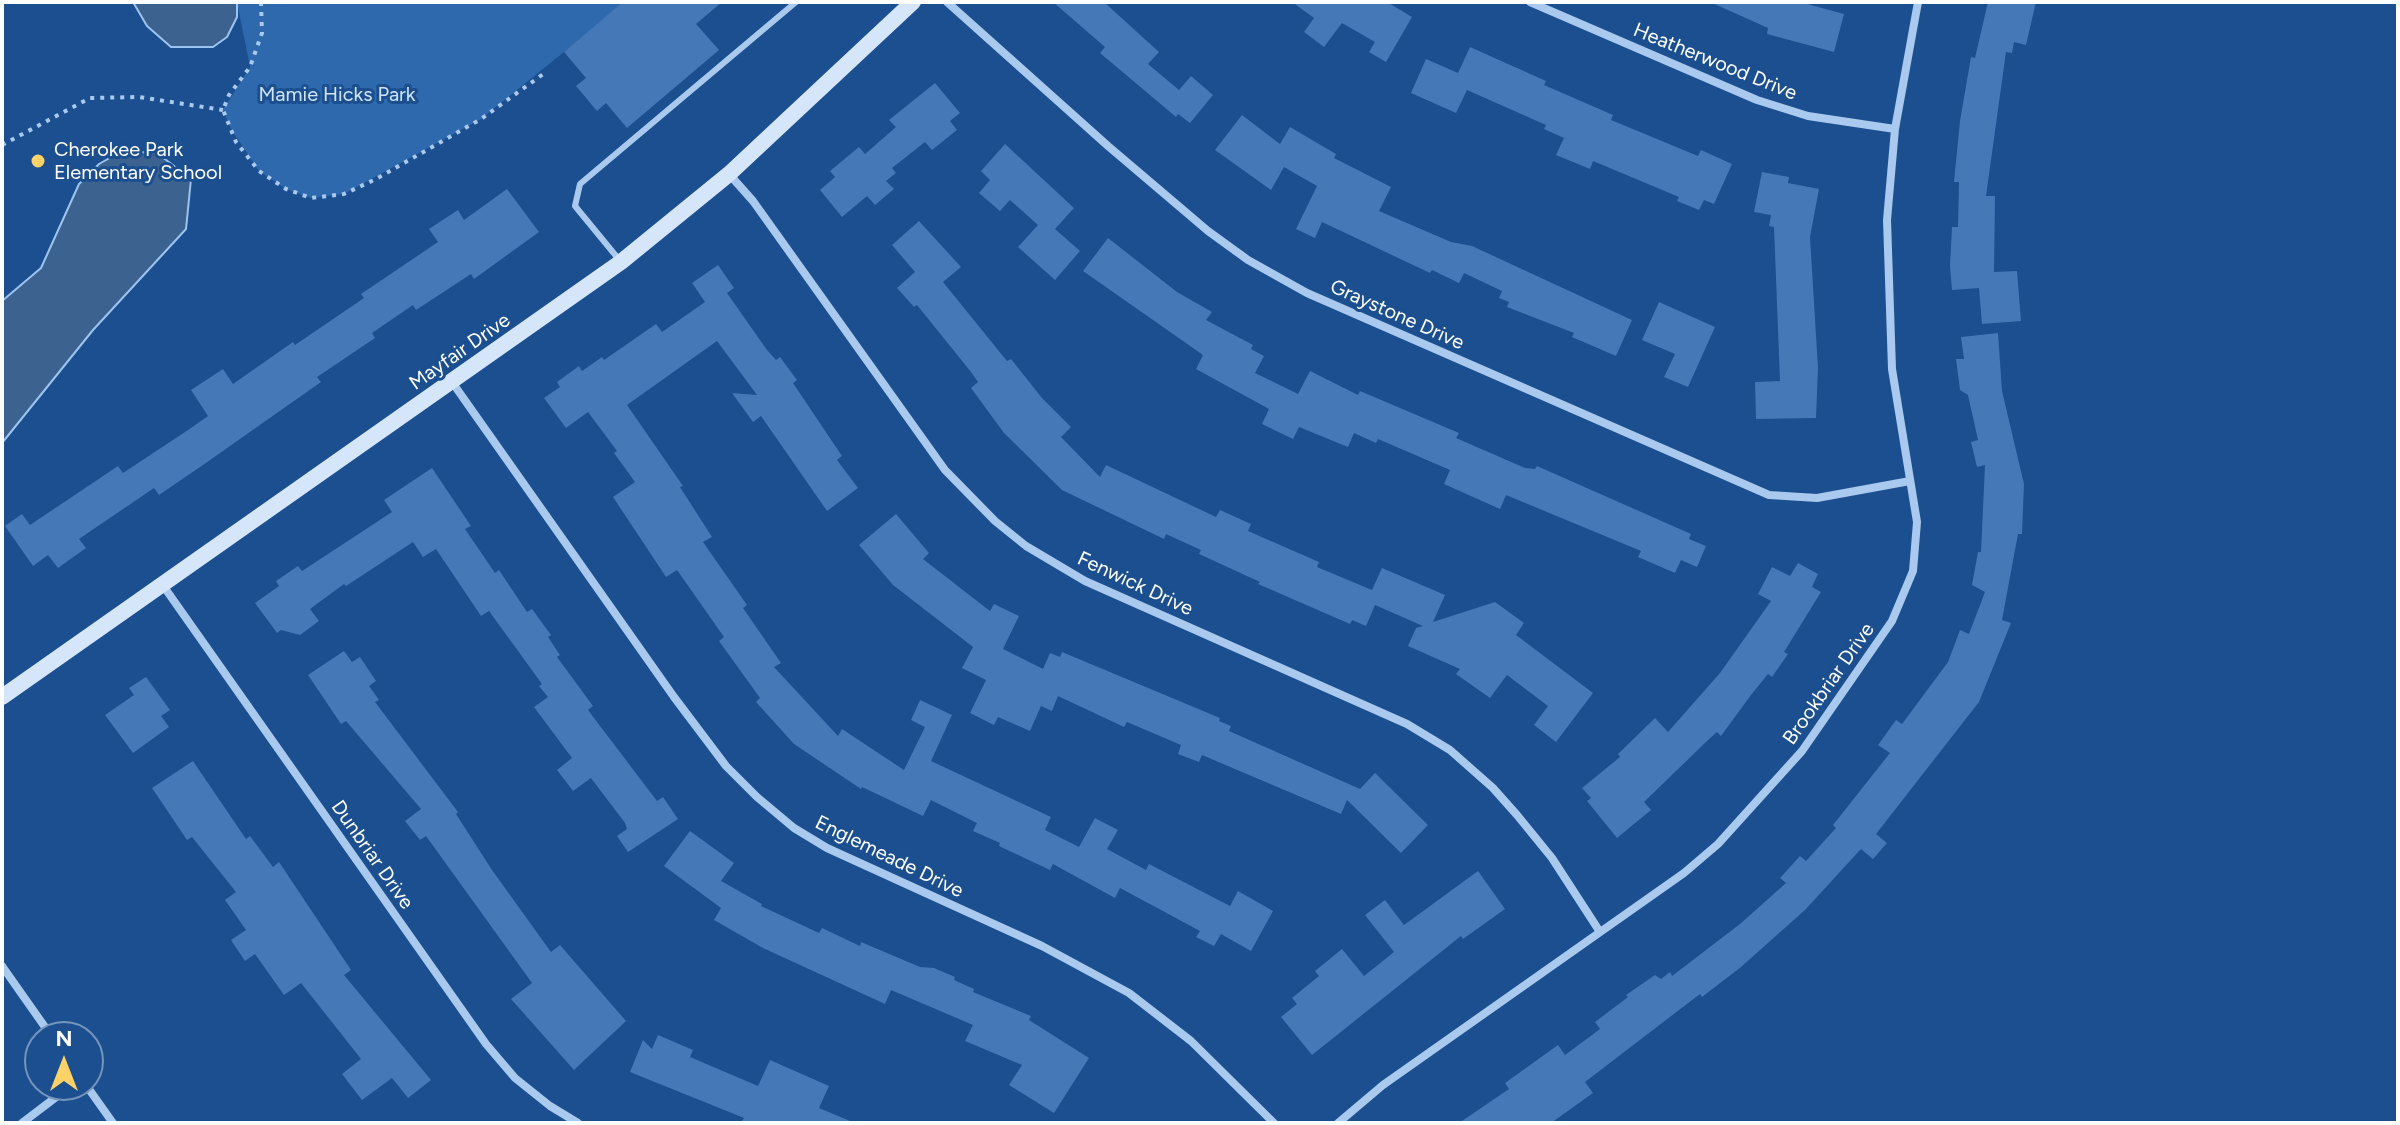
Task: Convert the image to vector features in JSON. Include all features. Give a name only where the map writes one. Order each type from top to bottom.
[{"type":"street","name":"Mayfair Drive","points":[[2,697],[621,262],[729,174],[913,2]]},
{"type":"street","name":"Graystone Drive","points":[[947,2],[1208,231],[1248,260],[1307,293],[1769,495],[1817,498],[1910,481]]},
{"type":"street","name":"Heatherwood Drive","points":[[1530,2],[1757,100],[1808,116],[1895,129]]},
{"type":"street","name":"Brookbriar Drive","points":[[1338,1123],[1383,1085],[1684,873],[1718,844],[1802,751],[1862,670],[1892,621],[1913,571],[1917,522],[1892,369],[1887,220],[1895,129],[1918,2]]},
{"type":"street","name":"Fenwick Drive","points":[[729,174],[753,201],[945,470],[995,521],[1026,546],[1085,581],[1395,718],[1450,750],[1493,788],[1517,815],[1552,858],[1600,932]]},
{"type":"street","name":"Englemeade Drive","points":[[452,382],[674,697],[726,766],[757,797],[794,828],[841,855],[1042,946],[1129,993],[1191,1041],[1274,1123]]},
{"type":"street","name":"Dunbriar Drive","points":[[162,584],[486,1044],[515,1078],[550,1106],[578,1123]]},
{"type":"street","points":[[2,966],[41,1021]]},
{"type":"street","points":[[22,1123],[51,1101]]},
{"type":"street","points":[[97,1101],[113,1123]]},
{"type":"lane","points":[[621,262],[575,206],[580,184],[796,2]]},
{"type":"path","points":[[223,110],[254,56],[262,33],[261,2]]},
{"type":"path","points":[[223,110],[236,142],[259,171],[286,189],[311,198],[344,194],[471,125],[546,72]]},
{"type":"path","points":[[2,145],[90,98],[139,97],[223,110]]},
{"type":"green space","name":"Mamie Hicks Park","points":[[237,2],[626,2],[481,119],[344,194],[311,198],[286,189],[259,171],[231,129],[223,110],[250,67]]},
{"type":"shaded area","points":[[133,2],[237,2],[237,17],[227,37],[213,47],[171,47],[147,26]]},
{"type":"shaded area","points":[[122,151],[157,153],[191,179],[186,229],[93,330],[2,443],[2,301],[41,268],[79,184],[99,164]]},
{"type":"building","points":[[623,2],[722,2],[696,24],[719,50],[627,128],[606,103],[597,111],[576,86],[586,78],[564,52]]},
{"type":"building","points":[[1053,2],[1104,2],[1159,52],[1148,64],[1179,90],[1191,76],[1213,95],[1190,123],[1178,114],[1176,117],[1100,53],[1105,47]]},
{"type":"building","points":[[1292,2],[1387,2],[1412,17],[1386,62],[1369,52],[1375,42],[1342,23],[1324,47],[1304,32],[1314,18]]},
{"type":"building","points":[[1710,2],[1800,2],[1844,14],[1834,52],[1767,34],[1768,28]]},
{"type":"building","points":[[1988,2],[2036,2],[2026,45],[2014,42],[2012,53],[2006,52],[1986,196],[1995,196],[1994,272],[2017,271],[2021,321],[1982,324],[1979,288],[1952,290],[1950,266],[1952,227],[1958,227],[1959,182],[1954,182],[1960,121],[1971,57],[1975,58]]},
{"type":"building","points":[[1470,47],[1546,81],[1544,85],[1613,115],[1611,120],[1698,156],[1701,150],[1732,164],[1714,204],[1704,200],[1699,210],[1677,201],[1679,197],[1593,161],[1590,169],[1556,155],[1564,138],[1544,129],[1546,125],[1467,90],[1456,113],[1411,93],[1426,59],[1458,73]]},
{"type":"building","points":[[935,83],[960,113],[950,121],[957,130],[932,150],[925,142],[892,168],[896,173],[886,181],[894,189],[875,205],[867,196],[842,217],[820,190],[835,177],[830,171],[859,147],[865,154],[896,127],[889,120]]},
{"type":"building","points":[[1242,115],[1280,144],[1290,127],[1336,154],[1334,158],[1391,187],[1379,211],[1451,242],[1472,246],[1632,320],[1616,356],[1572,337],[1574,333],[1507,307],[1509,302],[1499,298],[1502,291],[1464,273],[1459,283],[1432,270],[1430,273],[1322,222],[1315,238],[1296,229],[1317,186],[1284,167],[1271,190],[1215,150]]},
{"type":"building","points":[[1005,144],[1074,208],[1055,229],[1080,251],[1055,280],[1018,247],[1038,225],[1010,200],[1000,211],[979,193],[990,180],[981,171]]},
{"type":"building","points":[[1762,172],[1789,177],[1788,183],[1819,189],[1810,237],[1818,368],[1816,418],[1756,419],[1755,382],[1780,381],[1774,227],[1769,226],[1771,215],[1754,212]]},
{"type":"building","points":[[507,189],[539,232],[474,279],[471,274],[416,310],[413,305],[372,333],[375,338],[317,377],[321,382],[203,465],[159,495],[154,488],[79,539],[86,548],[58,568],[48,555],[33,566],[5,526],[22,514],[30,525],[118,466],[123,473],[191,428],[208,416],[191,390],[223,369],[233,384],[293,342],[295,345],[364,298],[361,294],[438,242],[429,229],[458,210],[464,220]]},
{"type":"building","points":[[919,221],[961,267],[943,282],[1007,361],[1011,359],[1042,398],[1071,427],[1061,437],[1100,477],[1106,465],[1216,517],[1220,510],[1251,524],[1248,531],[1319,562],[1317,567],[1372,590],[1382,568],[1445,595],[1433,622],[1495,602],[1524,623],[1516,635],[1593,693],[1556,742],[1534,725],[1548,706],[1507,675],[1490,698],[1456,674],[1460,669],[1408,646],[1416,628],[1423,626],[1375,605],[1366,626],[1352,620],[1350,624],[1258,584],[1260,582],[1199,554],[1201,550],[1166,534],[1164,539],[1062,490],[1004,433],[971,388],[978,382],[971,372],[917,305],[914,307],[897,288],[915,272],[892,245]]},
{"type":"building","points":[[1108,238],[1177,292],[1212,312],[1206,320],[1253,345],[1251,349],[1264,356],[1255,373],[1298,394],[1310,371],[1358,395],[1360,391],[1459,433],[1456,438],[1525,468],[1535,469],[1537,466],[1691,534],[1689,539],[1706,546],[1697,567],[1681,560],[1675,573],[1638,557],[1641,551],[1506,495],[1500,509],[1444,484],[1450,470],[1378,439],[1376,443],[1354,433],[1348,447],[1299,427],[1293,439],[1262,424],[1269,409],[1196,369],[1203,355],[1083,271]]},
{"type":"building","points":[[718,265],[734,288],[727,293],[767,350],[776,360],[780,357],[797,380],[793,383],[842,456],[837,460],[858,488],[827,511],[761,416],[753,422],[732,393],[757,395],[717,341],[627,405],[683,486],[680,487],[712,537],[703,542],[747,605],[743,608],[781,663],[774,667],[838,736],[842,729],[904,770],[925,727],[911,720],[920,700],[952,715],[931,761],[1051,817],[1045,830],[1079,847],[1095,818],[1118,830],[1107,849],[1146,870],[1149,864],[1230,906],[1238,891],[1273,911],[1251,951],[1221,934],[1214,946],[1196,937],[1200,931],[1120,888],[1115,898],[1053,864],[1050,870],[999,846],[1000,843],[973,831],[977,823],[931,800],[923,816],[861,789],[794,744],[756,702],[760,698],[719,641],[724,637],[677,570],[666,577],[613,497],[635,482],[614,453],[617,451],[588,412],[566,428],[544,398],[560,387],[557,382],[579,366],[582,371],[602,357],[604,360],[656,324],[662,332],[705,302],[692,283]]},
{"type":"building","points":[[1659,302],[1715,327],[1688,387],[1664,377],[1675,354],[1642,340]]},
{"type":"building","points":[[1998,333],[2002,391],[2024,484],[2022,534],[2018,534],[2002,620],[2011,623],[1979,702],[1876,834],[1887,843],[1873,859],[1861,849],[1805,910],[1741,967],[1702,997],[1700,994],[1585,1082],[1593,1093],[1551,1123],[1459,1123],[1509,1089],[1505,1083],[1558,1045],[1565,1055],[1600,1029],[1595,1022],[1628,997],[1626,995],[1655,975],[1661,979],[1670,972],[1672,976],[1740,924],[1786,883],[1780,878],[1800,856],[1806,861],[1836,828],[1833,825],[1890,753],[1878,745],[1896,720],[1902,724],[1948,662],[1960,630],[1969,634],[1985,592],[1972,585],[1978,552],[1981,552],[1985,465],[1977,467],[1971,442],[1978,440],[1968,395],[1960,390],[1956,359],[1964,359],[1961,337]]},
{"type":"building","points":[[432,468],[471,526],[465,529],[495,573],[499,570],[527,612],[532,609],[551,635],[548,637],[560,655],[557,657],[593,706],[588,710],[657,801],[663,797],[678,819],[628,852],[617,836],[627,829],[625,823],[591,778],[573,791],[557,770],[572,758],[534,707],[548,697],[539,686],[542,684],[489,611],[481,616],[436,549],[423,557],[413,542],[346,586],[344,584],[310,609],[319,621],[300,635],[281,630],[277,633],[255,603],[279,586],[276,581],[298,566],[302,571],[392,512],[384,500]]},
{"type":"building","points":[[896,514],[929,553],[923,559],[990,611],[994,604],[1019,616],[1003,649],[1043,669],[1050,653],[1060,657],[1062,652],[1220,718],[1219,721],[1231,726],[1229,731],[1360,789],[1375,773],[1428,825],[1401,853],[1347,800],[1341,814],[1202,755],[1199,762],[1178,754],[1181,745],[1127,722],[1124,727],[1058,696],[1052,711],[1041,706],[1030,731],[998,717],[994,725],[970,713],[986,680],[962,668],[973,647],[893,585],[859,545]]},
{"type":"building","points":[[1798,563],[1818,574],[1812,587],[1821,592],[1784,652],[1788,654],[1772,677],[1768,674],[1721,736],[1717,732],[1644,802],[1651,810],[1617,838],[1587,801],[1591,798],[1582,788],[1620,757],[1618,754],[1655,718],[1668,732],[1720,673],[1771,601],[1758,594],[1772,567],[1790,576]]},
{"type":"building","points":[[344,651],[352,662],[360,657],[376,681],[369,686],[379,700],[375,702],[458,812],[456,814],[492,870],[551,952],[560,945],[626,1021],[574,1070],[511,999],[532,983],[426,836],[420,840],[405,821],[421,809],[346,721],[341,724],[308,675]]},
{"type":"building","points":[[146,677],[170,710],[161,716],[169,727],[133,753],[105,715],[134,695],[129,688]]},
{"type":"building","points":[[193,761],[246,839],[250,836],[273,867],[279,862],[351,970],[344,975],[431,1080],[408,1098],[392,1078],[362,1100],[342,1074],[361,1059],[301,983],[284,995],[255,954],[245,961],[231,940],[246,930],[225,900],[236,892],[192,837],[187,840],[152,788]]},
{"type":"building","points":[[690,831],[734,863],[721,881],[761,906],[819,933],[822,928],[860,946],[861,942],[920,967],[934,968],[955,977],[954,980],[974,989],[973,992],[1031,1016],[1029,1020],[1089,1058],[1054,1113],[1009,1085],[1022,1065],[965,1041],[973,1025],[891,990],[885,1004],[763,948],[714,920],[721,908],[664,866]]},
{"type":"building","points":[[1478,871],[1505,909],[1463,939],[1461,936],[1312,1055],[1281,1017],[1297,1004],[1292,998],[1319,976],[1315,971],[1342,949],[1364,976],[1394,952],[1365,915],[1385,900],[1404,925]]},
{"type":"building","points":[[658,1035],[693,1050],[690,1057],[758,1086],[770,1060],[829,1086],[819,1108],[855,1123],[741,1123],[744,1118],[630,1072],[643,1040],[652,1049]]},
{"type":"place","name":"Cherokee Park Elementary School","points":[[38,161]]}]
